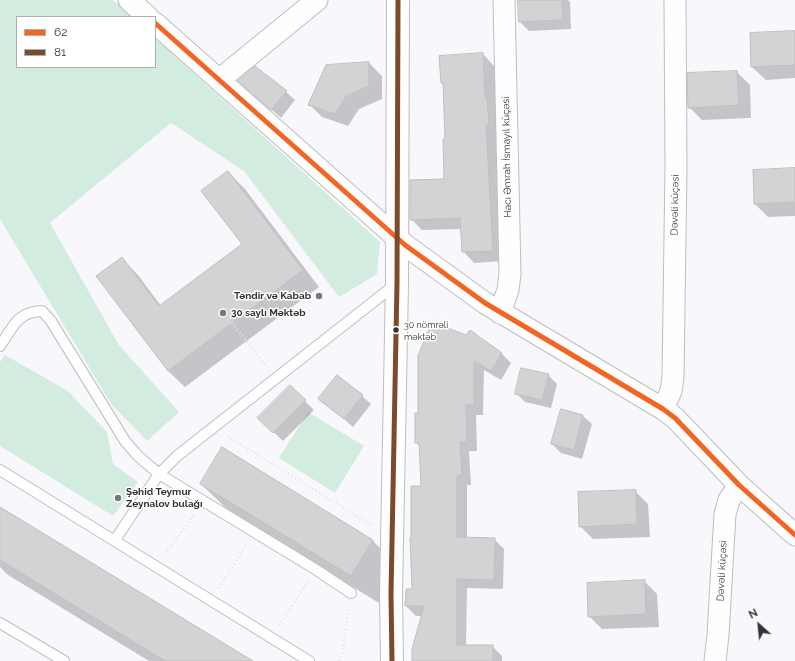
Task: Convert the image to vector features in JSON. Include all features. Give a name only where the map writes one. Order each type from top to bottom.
[{"type":"street","points":[[129,0],[147,16]]},
{"type":"street","points":[[219,80],[317,0]]},
{"type":"street","points":[[392,661],[391,594],[397,283],[398,0]]},
{"type":"street","name":"Hacı Əmrah İsmayıl küçəsi","points":[[500,313],[508,290],[510,274],[504,0]]},
{"type":"street","name":"Dəvəli küçəsi","points":[[663,408],[671,391],[672,378],[676,167],[675,0]]},
{"type":"street","points":[[156,24],[397,239],[500,313],[663,408],[687,429],[739,485],[795,536]]},
{"type":"street","name":"Dəvəli küçəsi","points":[[715,661],[725,514],[729,500],[739,485]]},
{"type":"lane","points":[[115,540],[160,474],[177,456],[397,283]]},
{"type":"lane","points":[[0,346],[18,318],[30,311],[42,311],[51,321],[125,442],[138,456],[160,474],[255,531],[351,593]]},
{"type":"lane","points":[[0,470],[310,661]]},
{"type":"lane","points":[[0,623],[64,661]]},
{"type":"path","points":[[232,323],[276,378]]},
{"type":"path","points":[[213,428],[378,529]]},
{"type":"path","points":[[157,566],[204,500]]},
{"type":"path","points":[[212,601],[255,531]]},
{"type":"path","points":[[272,638],[315,569]]},
{"type":"path","points":[[339,661],[342,654],[351,593]]},
{"type":"green space","points":[[0,0],[113,0],[131,16],[16,16],[16,68],[156,68],[156,39],[380,242],[377,274],[339,297],[244,171],[171,123],[50,223],[119,345],[179,412],[147,441],[111,404],[0,219]]},
{"type":"green space","points":[[5,355],[68,391],[107,432],[113,464],[138,482],[113,516],[0,446],[0,362]]},
{"type":"green space","points":[[308,412],[364,446],[335,493],[279,458]]},
{"type":"building","points":[[518,0],[562,0],[563,20],[519,22]]},
{"type":"building","points":[[795,31],[795,65],[751,67],[750,33]]},
{"type":"building","points":[[483,53],[485,97],[487,97],[489,124],[486,125],[493,251],[462,252],[460,218],[410,220],[410,180],[444,179],[443,139],[445,139],[443,83],[441,83],[439,56]]},
{"type":"building","points":[[369,62],[369,86],[346,96],[335,114],[308,105],[326,65]]},
{"type":"building","points":[[255,66],[287,91],[271,110],[238,81]]},
{"type":"building","points":[[737,71],[739,105],[688,108],[687,73]]},
{"type":"building","points":[[795,168],[795,202],[754,204],[753,170]]},
{"type":"building","points":[[228,171],[303,270],[168,371],[96,276],[122,257],[159,306],[242,244],[201,191]]},
{"type":"building","points":[[432,322],[466,335],[470,330],[502,353],[491,371],[474,361],[474,405],[466,405],[467,442],[460,442],[462,475],[457,476],[457,537],[495,538],[494,580],[457,579],[457,645],[493,645],[493,661],[412,661],[412,649],[424,606],[405,606],[406,589],[412,589],[410,538],[411,486],[421,486],[419,443],[415,443],[415,413],[418,413],[418,356]]},
{"type":"building","points":[[521,368],[549,374],[542,400],[515,394]]},
{"type":"building","points":[[337,375],[363,395],[344,419],[318,399]]},
{"type":"building","points":[[290,385],[306,400],[273,433],[257,418]]},
{"type":"building","points":[[561,409],[583,415],[574,450],[551,444]]},
{"type":"building","points":[[222,447],[373,540],[351,576],[200,484]]},
{"type":"building","points":[[636,490],[637,524],[579,527],[578,492]]},
{"type":"building","points":[[0,507],[253,661],[165,661],[0,560]]},
{"type":"building","points":[[645,580],[646,614],[588,617],[587,583]]},
{"type":"transit line","name":"81","points":[[392,661],[391,594],[397,283],[398,0]]},
{"type":"transit line","name":"62","points":[[156,24],[405,245],[485,303],[663,409],[675,418],[739,485],[795,535]]},
{"type":"place","name":"Təndir və Kabab","points":[[319,296]]},
{"type":"place","name":"30 saylı Məktəb","points":[[223,313]]},
{"type":"place","name":"30 nömrəli məktəb","points":[[396,330]]},
{"type":"place","name":"Şəhid Teymur Zeynalov bulağı","points":[[118,498]]}]
